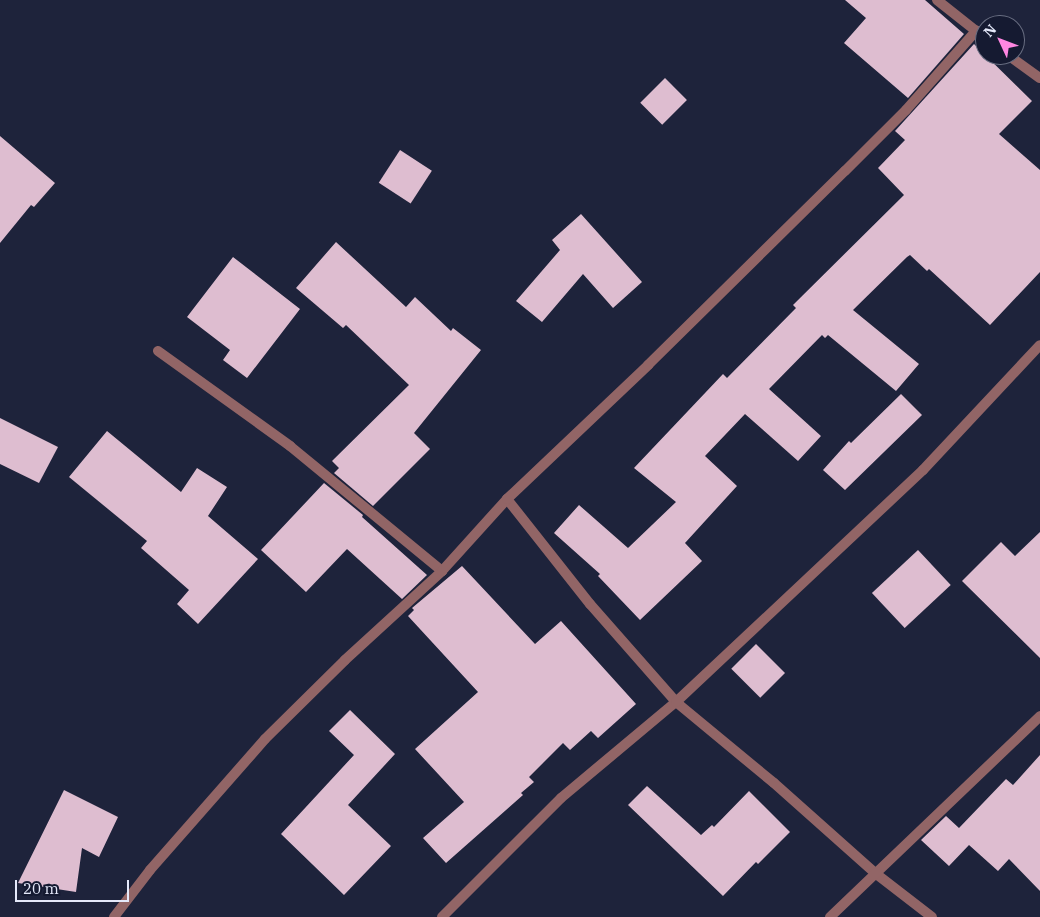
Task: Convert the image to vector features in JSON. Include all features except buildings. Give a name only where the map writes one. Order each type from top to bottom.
[{"type":"street","points":[[937,0],[975,30]]},
{"type":"street","points":[[114,917],[150,870],[265,739],[345,660],[442,571],[507,499],[648,365],[846,171],[906,110],[975,32]]},
{"type":"street","points":[[1022,65],[1040,78]]},
{"type":"street","points":[[442,917],[561,798],[676,702],[923,470],[1040,345]]},
{"type":"street","points":[[158,351],[290,446],[442,571]]},
{"type":"street","points":[[507,499],[590,604],[676,702],[774,783],[875,873],[932,917]]},
{"type":"street","points":[[830,917],[1040,716]]}]
